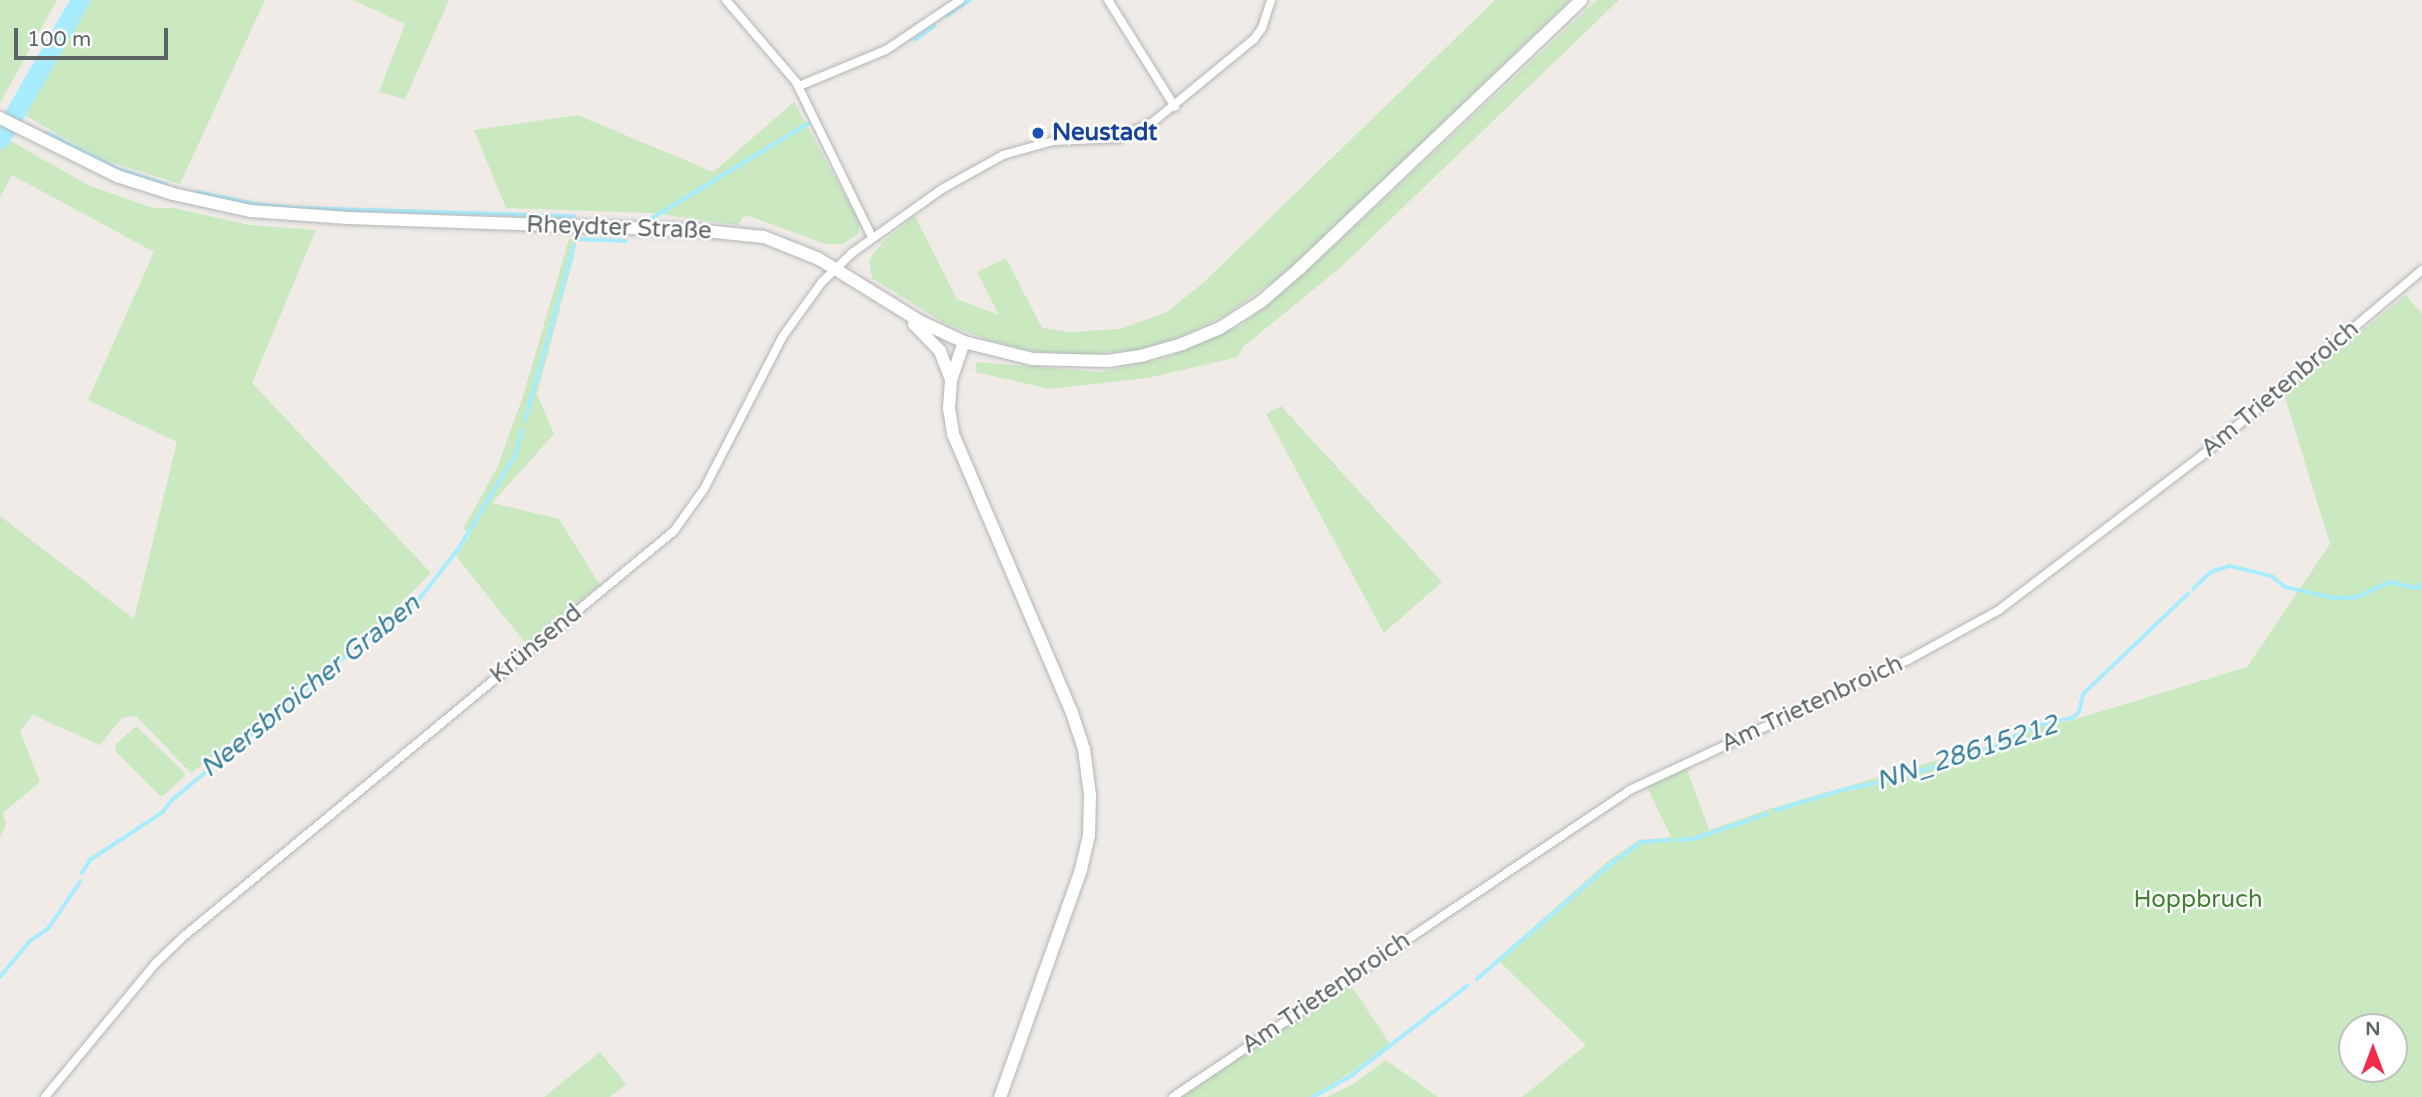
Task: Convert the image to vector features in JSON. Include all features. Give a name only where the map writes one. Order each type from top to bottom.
[{"type":"main road","points":[[895,307],[964,342],[1032,359],[1100,361],[1166,350],[1235,319],[1300,268],[1581,0]]},
{"type":"main road","name":"Rheydter Straße","points":[[0,118],[117,176],[173,194],[251,211],[317,217],[739,233],[790,245],[836,268],[895,307]]},
{"type":"main road","points":[[895,307],[936,347],[951,380]]},
{"type":"main road","points":[[964,342],[951,380],[950,417],[955,443],[1071,710],[1084,749],[1090,795],[1089,835],[1081,870],[1000,1097]]},
{"type":"street","points":[[726,0],[799,86],[872,237]]},
{"type":"street","points":[[799,86],[886,50],[960,0]]},
{"type":"street","points":[[1108,0],[1175,107]]},
{"type":"street","points":[[836,268],[872,237],[967,173],[1003,155],[1053,141],[1119,138],[1153,122],[1175,107],[1254,39],[1264,23],[1271,0]]},
{"type":"street","name":"Krünsend","points":[[46,1097],[159,960],[460,705],[668,537],[705,489],[776,348],[813,295],[836,268]]},
{"type":"street","name":"Am Trietenbroich","points":[[1172,1097],[1630,790],[1908,660],[1999,610],[2200,457],[2422,270]]},
{"type":"green space","points":[[0,0],[57,0],[0,103]]},
{"type":"green space","points":[[85,0],[265,0],[180,184],[101,159],[21,113]]},
{"type":"green space","points":[[353,0],[449,0],[405,99],[379,92],[405,24]]},
{"type":"green space","points":[[1495,0],[1570,0],[1288,271],[1227,314],[1183,336],[1140,350],[1076,355],[1041,353],[988,340],[944,323],[872,278],[869,261],[873,254],[885,240],[915,216],[957,299],[999,315],[977,272],[1006,258],[1042,328],[1070,332],[1120,329],[1167,312],[1203,283]]},
{"type":"green space","points":[[1597,0],[1619,0],[1341,267],[1243,347],[1238,357],[1148,378],[1050,389],[975,372],[977,362],[1100,372],[1163,359],[1242,325],[1332,248]]},
{"type":"green space","points":[[794,102],[860,223],[858,234],[843,244],[825,244],[749,216],[743,217],[738,225],[650,213],[506,208],[474,130],[578,115],[713,172]]},
{"type":"green space","points":[[0,135],[90,186],[153,208],[173,208],[250,225],[316,230],[252,383],[431,573],[359,645],[191,773],[136,716],[122,718],[100,745],[33,715],[20,731],[40,782],[3,813],[6,825],[0,837],[0,516],[134,619],[177,442],[88,400],[154,252],[12,175],[0,198]]},
{"type":"green space","points":[[569,239],[577,239],[574,256],[537,394],[554,434],[492,503],[559,519],[600,585],[527,645],[456,556],[470,535],[463,529],[497,468],[524,393]]},
{"type":"green space","name":"Hoppbruch","points":[[2406,295],[2422,314],[2422,1097],[1522,1097],[1586,1045],[1497,959],[1608,861],[1639,840],[1671,837],[1647,787],[1686,767],[1709,830],[1772,808],[1997,743],[2033,725],[2066,722],[2247,667],[2330,544],[2284,394]]},
{"type":"green space","points":[[1281,406],[1442,582],[1384,633],[1266,414]]},
{"type":"green space","points":[[136,726],[184,772],[185,776],[163,796],[115,751],[116,744]]},
{"type":"green space","points":[[1350,984],[1390,1044],[1352,1072],[1310,1097],[1182,1097]]},
{"type":"green space","points":[[600,1052],[626,1084],[610,1097],[544,1097]]},
{"type":"green space","points":[[1386,1060],[1438,1097],[1327,1097],[1355,1083]]},
{"type":"waterway","points":[[0,139],[80,0]]},
{"type":"waterway","name":"Neersbroicher Graben","points":[[947,16],[970,0]]},
{"type":"waterway","points":[[915,40],[934,26]]},
{"type":"waterway","name":"Neersbroicher Graben","points":[[651,219],[809,123]]},
{"type":"waterway","points":[[48,133],[118,169],[166,184]]},
{"type":"waterway","points":[[197,192],[256,204],[297,208],[574,216]]},
{"type":"waterway","name":"Neersbroicher Graben","points":[[576,239],[626,241]]},
{"type":"waterway","name":"Neersbroicher Graben","points":[[525,421],[574,246]]},
{"type":"waterway","name":"Neersbroicher Graben","points":[[82,873],[90,860],[163,812],[171,801],[343,658],[420,598],[459,548],[515,456],[522,431]]},
{"type":"waterway","name":"NN_28615212","points":[[2193,589],[2211,572],[2230,566],[2272,576],[2285,587],[2334,598],[2357,597],[2390,582],[2417,588],[2422,584]]},
{"type":"waterway","name":"NN_28615212","points":[[1776,810],[1846,789],[1900,778],[1999,745],[2034,726],[2073,718],[2079,712],[2083,694],[2188,594]]},
{"type":"waterway","name":"NN_28615212","points":[[1678,840],[1693,839],[1767,814]]},
{"type":"waterway","name":"NN_28615212","points":[[1477,979],[1607,867],[1641,842],[1671,840]]},
{"type":"waterway","name":"Neersbroicher Graben","points":[[0,977],[30,941],[48,929],[80,882]]},
{"type":"waterway","name":"NN_28615212","points":[[1313,1097],[1351,1076],[1467,986]]},
{"type":"place","name":"Neustadt","points":[[1038,133]]}]
